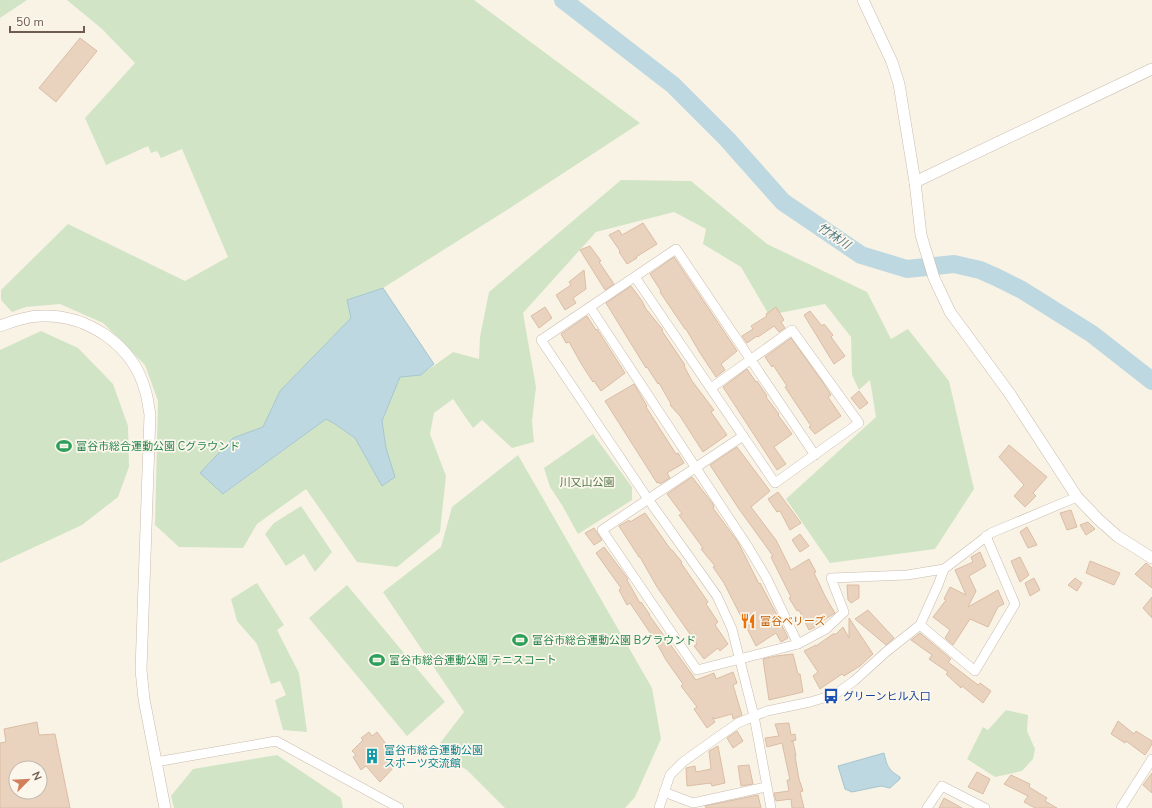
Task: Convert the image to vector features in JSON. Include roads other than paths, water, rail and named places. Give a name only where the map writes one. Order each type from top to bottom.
[{"type":"street","points":[[863,0],[892,62],[899,84],[915,182],[921,235],[934,278],[950,312],[1010,394],[1077,496],[1098,519],[1117,536],[1152,558]]},
{"type":"street","points":[[915,182],[1152,69]]},
{"type":"street","points":[[771,808],[754,716],[732,629],[717,596],[648,499],[541,340],[676,249],[815,455]]},
{"type":"street","points":[[635,277],[775,483],[859,423],[792,330],[711,388]]},
{"type":"street","points":[[590,307],[766,577],[798,644]]},
{"type":"street","points":[[0,326],[22,318],[41,316],[70,318],[84,323],[111,339],[132,360],[145,390],[150,414],[141,670],[144,700],[165,808]]},
{"type":"street","points":[[743,436],[602,530],[697,670],[798,644],[826,629],[844,612],[831,578],[907,575],[944,569],[986,536],[1077,496]]},
{"type":"street","points":[[920,625],[975,671],[1015,604],[986,536]]},
{"type":"street","points":[[659,808],[670,775],[683,762],[738,723],[766,711],[810,702],[834,695],[854,681],[886,652],[920,625],[944,569]]},
{"type":"street","points":[[156,762],[276,741],[399,808]]},
{"type":"street","points":[[1121,808],[1152,759]]},
{"type":"street","points":[[927,808],[942,786],[985,808]]},
{"type":"street","points":[[664,792],[693,806],[766,787]]},
{"type":"water","points":[[383,288],[434,364],[421,375],[400,377],[382,421],[386,448],[395,477],[382,486],[355,438],[326,419],[223,494],[200,473],[233,438],[263,427],[280,391],[351,318],[347,300]]},
{"type":"water","points":[[884,753],[889,767],[900,777],[900,779],[890,788],[881,786],[852,792],[845,789],[838,766]]},
{"type":"waterway","name":"竹林川","points":[[563,0],[673,85],[727,139],[783,202],[861,255],[907,269],[954,264],[980,270],[1022,290],[1092,334],[1152,381]]},
{"type":"place","name":"富谷市総合運動公園 Cグラウンド","points":[[64,446]]},
{"type":"place","name":"富谷ベリーズ","points":[[748,621]]},
{"type":"place","name":"富谷市総合運動公園 Bグラウンド","points":[[520,640]]},
{"type":"place","name":"富谷市総合運動公園 テニスコート","points":[[377,660]]},
{"type":"place","name":"グリーンヒル入口","points":[[831,696]]},
{"type":"place","name":"富谷市総合運動公園 スポーツ交流館","points":[[372,756]]},
{"type":"park label","name":"川又山公園","points":[[587,482]]}]
